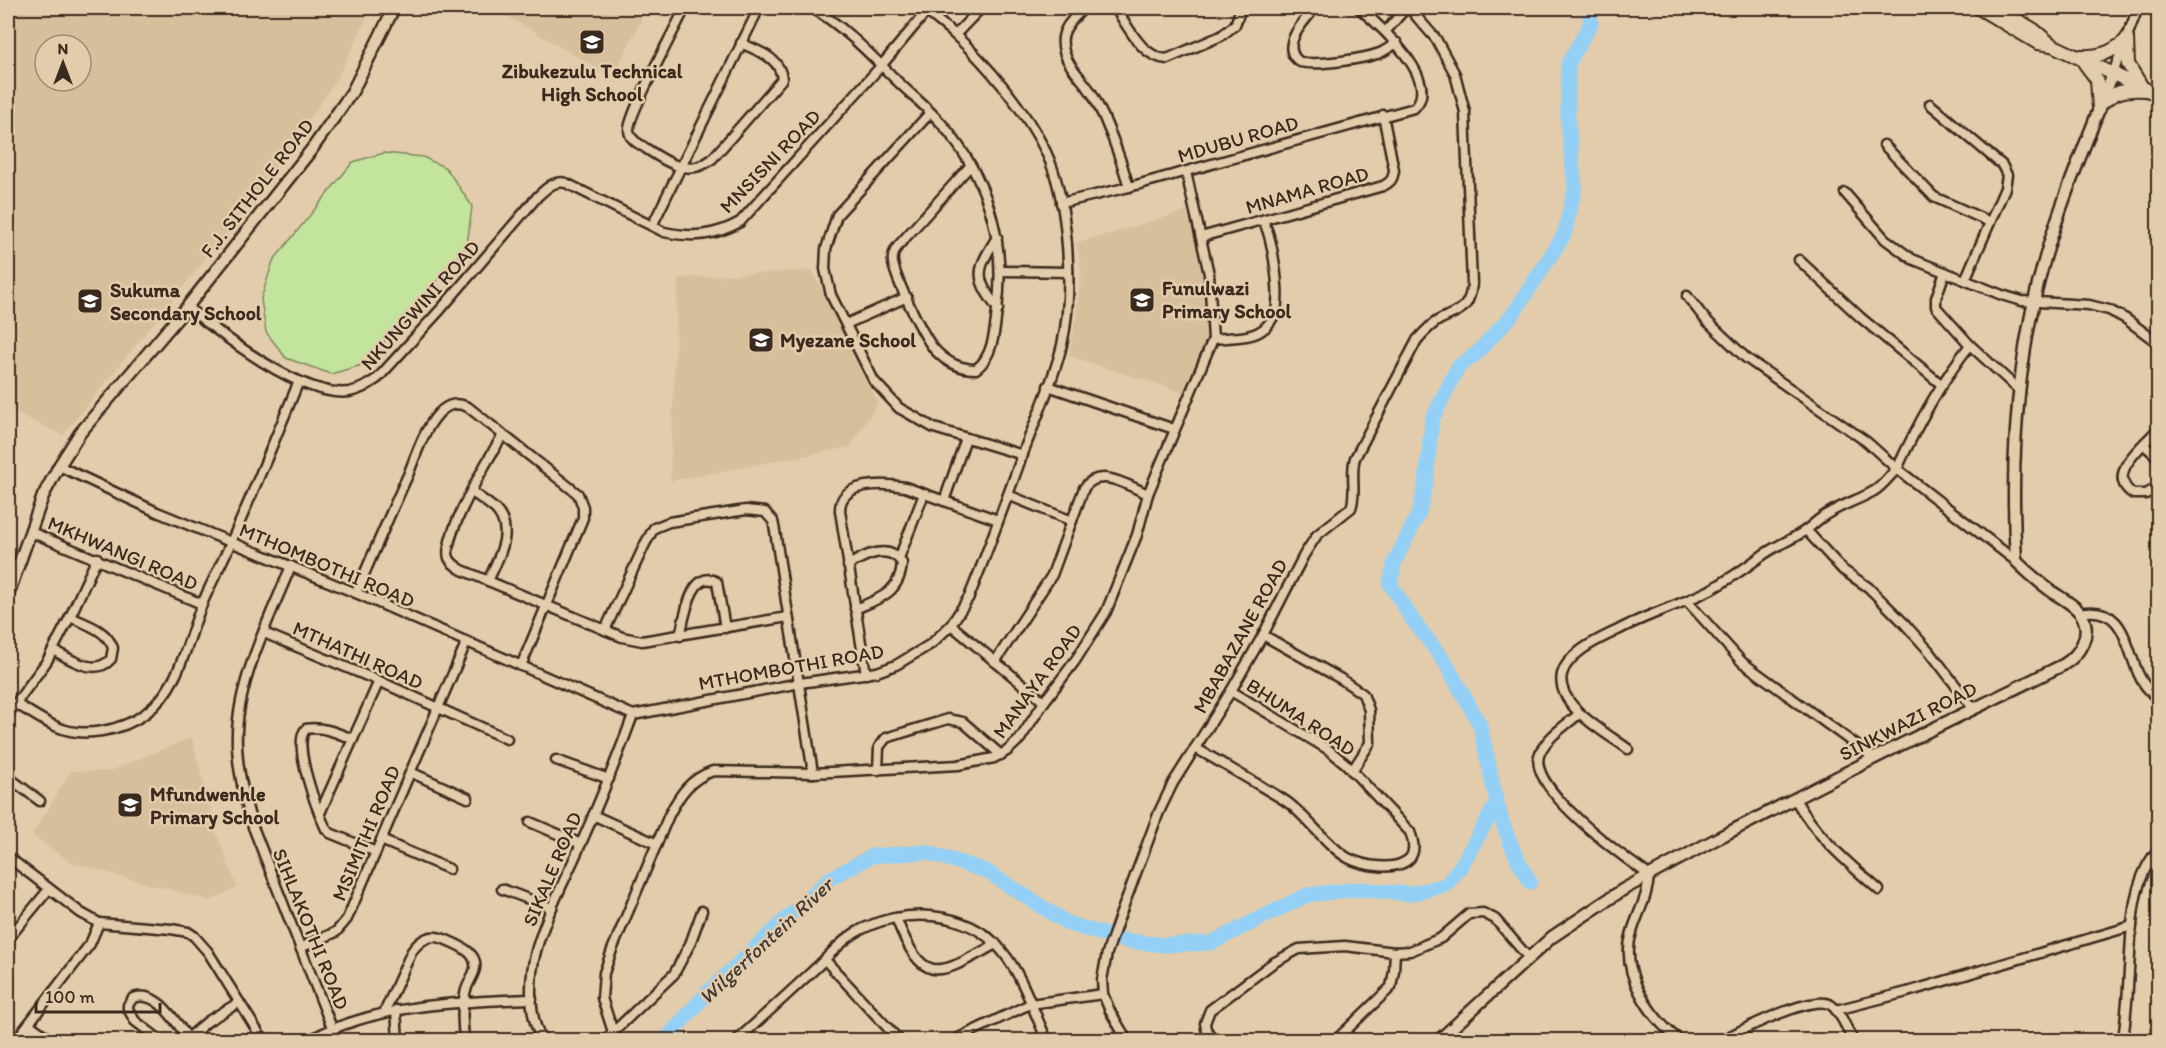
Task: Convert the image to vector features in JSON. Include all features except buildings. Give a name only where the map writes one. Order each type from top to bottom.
[{"type":"main road","points":[[1979,8],[2038,43],[2052,45]]},
{"type":"main road","points":[[1997,8],[2034,30],[2052,45],[2150,91]]},
{"type":"main road","points":[[2078,57],[2100,55],[2115,50],[2126,39]]},
{"type":"main road","points":[[2126,39],[2128,64],[2150,91]]},
{"type":"main road","points":[[2078,57],[2097,80],[2100,107]]},
{"type":"main road","points":[[2100,107],[2110,96],[2120,90],[2150,91]]},
{"type":"street","name":"F.J. SITHOLE ROAD","points":[[8,595],[43,496],[80,434],[187,308],[312,149],[338,113],[366,65],[394,8]]},
{"type":"street","points":[[685,8],[635,109],[628,131],[636,142],[680,168],[699,167],[711,159],[782,79],[777,63],[741,43]]},
{"type":"street","points":[[652,226],[759,8]]},
{"type":"street","points":[[812,8],[836,25],[881,66],[953,137],[982,186],[997,237],[1001,271],[995,329],[986,359],[976,369],[959,366],[936,351],[928,342],[894,265],[895,249],[970,166]]},
{"type":"street","points":[[955,35],[981,8]]},
{"type":"street","points":[[1084,8],[1068,24],[1062,45],[1065,54],[1093,94],[1104,117],[1118,150],[1129,187]]},
{"type":"street","points":[[1115,8],[1145,51],[1167,59],[1221,36],[1235,25],[1241,8]]},
{"type":"street","points":[[1315,8],[1296,33],[1291,46],[1293,56],[1300,62],[1313,63],[1363,58],[1382,52],[1397,43],[1359,8]]},
{"type":"street","points":[[1386,32],[1407,8]]},
{"type":"street","name":"MBABAZANE ROAD","points":[[1103,994],[1102,980],[1107,952],[1159,812],[1173,783],[1231,691],[1304,555],[1317,536],[1351,508],[1353,501],[1352,466],[1355,458],[1417,340],[1428,327],[1462,310],[1468,302],[1472,284],[1465,112],[1455,74],[1436,39],[1407,8]]},
{"type":"street","points":[[2016,561],[2015,469],[2020,391],[2028,332],[2055,226],[2138,8]]},
{"type":"street","name":"MNSISNI ROAD","points":[[567,183],[664,232],[682,236],[700,236],[724,231],[740,222],[881,66],[925,9]]},
{"type":"street","name":"MTHOMBOTHI ROAD","points":[[59,466],[147,507],[356,593],[633,715],[800,683],[866,674],[896,665],[931,644],[951,625],[969,597],[1062,345],[1068,272],[1061,203],[1046,153],[1013,100],[955,35],[925,9]]},
{"type":"street","name":"MDUBU ROAD","points":[[1061,203],[1186,172],[1414,108],[1420,100],[1421,89],[1417,74],[1397,43]]},
{"type":"street","points":[[1930,104],[2005,169],[2007,180],[1965,280]]},
{"type":"street","points":[[930,113],[837,215],[826,249],[825,268],[831,295],[874,381],[899,408],[934,428],[1023,455]]},
{"type":"street","name":"MNAMA ROAD","points":[[1201,237],[1263,221],[1390,182],[1394,178],[1394,170],[1383,115]]},
{"type":"street","points":[[1884,145],[1934,196],[1990,222]]},
{"type":"street","name":"MANAYA ROAD","points":[[613,1032],[602,999],[604,973],[657,844],[679,796],[688,784],[701,775],[713,771],[813,773],[979,762],[1001,755],[1020,739],[1075,661],[1106,612],[1137,535],[1148,494],[1213,339],[1209,274],[1186,172]]},
{"type":"street","name":"NKUNGWINI ROAD","points":[[187,308],[216,331],[270,366],[300,381],[334,392],[350,392],[366,387],[378,378],[441,309],[538,196],[552,184],[567,183]]},
{"type":"street","points":[[1845,192],[1885,239],[1903,254],[2002,296],[2035,302],[2075,303],[2109,310],[2126,319],[2158,343]]},
{"type":"street","points":[[1213,339],[1255,334],[1264,329],[1275,312],[1278,302],[1272,248],[1268,228],[1263,221]]},
{"type":"street","points":[[997,237],[981,263],[979,272],[986,294],[998,309]]},
{"type":"street","points":[[1799,260],[1860,317],[1942,385]]},
{"type":"street","points":[[1001,271],[1068,272]]},
{"type":"street","points":[[1945,272],[1936,298],[1936,307],[1970,345],[2020,391]]},
{"type":"street","points":[[1687,296],[1710,325],[1746,358],[1867,442],[1897,469],[2080,613],[2098,611],[2111,616],[2124,636],[2142,682],[2158,699]]},
{"type":"street","points":[[846,324],[907,297]]},
{"type":"street","points":[[1628,749],[1580,714],[1564,692],[1563,673],[1568,663],[1576,654],[1609,635],[1664,609],[1688,601],[1742,572],[1761,556],[1806,531],[1828,513],[1874,491],[1897,469],[1916,429],[1942,385],[1970,345]]},
{"type":"street","points":[[16,704],[56,727],[71,731],[104,731],[131,722],[146,713],[170,686],[188,646],[202,604],[300,381]]},
{"type":"street","points":[[1048,386],[1174,429]]},
{"type":"street","points":[[356,593],[434,419],[452,404],[459,403],[468,407],[578,494],[583,507],[583,518],[521,666]]},
{"type":"street","points":[[2158,429],[2123,468],[2122,480],[2130,492],[2138,495],[2146,494],[2158,487]]},
{"type":"street","points":[[503,435],[479,475],[450,537],[449,557],[452,563],[462,570],[622,637],[642,641],[788,617]]},
{"type":"street","points":[[944,501],[966,438]]},
{"type":"street","points":[[2144,445],[2158,457]]},
{"type":"street","points":[[995,662],[1052,576],[1084,488],[1093,479],[1102,477],[1148,494]]},
{"type":"street","points":[[866,674],[840,512],[841,499],[868,485],[883,484],[905,487],[998,520]]},
{"type":"street","points":[[472,492],[496,510],[502,519],[505,534],[503,547],[489,581]]},
{"type":"street","points":[[899,558],[924,494]]},
{"type":"street","points":[[1008,495],[1072,521]]},
{"type":"street","points":[[605,630],[654,528],[669,522],[746,510],[765,512],[773,521],[813,773]]},
{"type":"street","points":[[1806,531],[1843,570],[1868,587],[1904,622],[1973,708]]},
{"type":"street","name":"MKHWANGI ROAD","points":[[31,532],[202,604]]},
{"type":"street","points":[[848,566],[872,553],[890,553],[899,558],[902,563],[901,574],[894,588],[855,609]]},
{"type":"street","points":[[8,714],[47,662],[97,558]]},
{"type":"street","name":"SIHLAKOTHI ROAD","points":[[291,566],[250,669],[237,722],[239,771],[253,827],[332,1028]]},
{"type":"street","points":[[680,636],[692,591],[698,583],[706,579],[717,582],[726,628]]},
{"type":"street","points":[[1688,601],[1724,645],[1742,662],[1874,758]]},
{"type":"street","name":"SINKWAZI ROAD","points":[[1439,1041],[1552,936],[1649,875],[1874,758],[2072,660],[2085,636],[2085,622],[2080,613]]},
{"type":"street","points":[[53,650],[87,667],[100,666],[111,659],[113,648],[107,637],[98,630],[70,617]]},
{"type":"street","points":[[951,625],[1044,702]]},
{"type":"street","name":"MTHATHI ROAD","points":[[264,633],[379,681],[507,739]]},
{"type":"street","name":"BHUMA ROAD","points":[[1263,635],[1356,688],[1367,700],[1370,710],[1370,743],[1352,771]]},
{"type":"street","name":"MSIMITHI ROAD","points":[[300,948],[342,927],[466,643]]},
{"type":"street","points":[[320,813],[379,681]]},
{"type":"street","name":"BHUMA ROAD","points":[[1195,748],[1288,803],[1349,859],[1373,865],[1400,864],[1412,854],[1413,839],[1410,832],[1352,771],[1316,742],[1231,691]]},
{"type":"street","points":[[1580,714],[1540,752],[1538,765],[1552,790],[1595,835],[1649,875],[1647,896],[1630,940],[1629,967],[1636,985],[1652,1011],[1679,1041]]},
{"type":"street","name":"SIKALE ROAD","points":[[542,1041],[534,1019],[532,999],[536,952],[552,908],[609,779],[633,715]]},
{"type":"street","points":[[878,770],[879,747],[886,738],[948,719],[963,722],[1001,755]]},
{"type":"street","points":[[353,739],[318,728],[306,729],[300,742],[301,753],[320,813],[330,833],[376,852]]},
{"type":"street","points":[[556,760],[609,779]]},
{"type":"street","points":[[410,772],[468,798]]},
{"type":"street","points":[[8,777],[40,801]]},
{"type":"street","points":[[1795,799],[1810,825],[1879,890]]},
{"type":"street","points":[[593,816],[657,844]]},
{"type":"street","points":[[530,822],[581,844]]},
{"type":"street","points":[[381,840],[449,869]]},
{"type":"street","points":[[2123,1041],[2132,926],[2142,876],[2146,865],[2158,850]]},
{"type":"street","points":[[8,857],[81,913],[99,923],[171,928],[188,932],[194,936],[208,952],[263,1041]]},
{"type":"street","points":[[8,939],[49,889]]},
{"type":"street","points":[[502,889],[552,908]]},
{"type":"street","points":[[605,1041],[674,974],[690,944],[702,911]]},
{"type":"street","points":[[1213,1041],[1205,1023],[1210,1010],[1289,954],[1311,948],[1345,946],[1395,952],[1410,951],[1441,938],[1470,914],[1483,913],[1495,919],[1528,957]]},
{"type":"street","points":[[738,1041],[858,931],[896,918],[932,916],[948,918],[984,933],[996,944],[1010,963],[1047,1041]]},
{"type":"street","points":[[896,918],[907,945],[925,966],[934,970],[947,970],[996,944]]},
{"type":"street","points":[[16,1041],[90,944],[99,923]]},
{"type":"street","points":[[1836,1010],[1907,992],[2132,926]]},
{"type":"street","points":[[384,1013],[418,942],[439,937],[474,956],[476,965],[467,986],[464,1001],[464,1041]]},
{"type":"street","points":[[1336,1041],[1390,987],[1395,952]]},
{"type":"street","points":[[825,960],[899,1041]]},
{"type":"street","points":[[954,1041],[1030,1004],[1103,994],[1127,1041]]},
{"type":"street","points":[[160,1041],[130,1014],[128,1005],[133,998],[145,997],[156,1000],[187,1039],[208,1021],[238,1003]]},
{"type":"street","points":[[309,1041],[332,1028],[384,1013],[464,1001],[532,999]]},
{"type":"street","points":[[1722,1041],[1773,1017],[1811,1003],[1824,1002],[1836,1010],[1853,1041]]},
{"type":"street","points":[[396,1011],[398,1041]]},
{"type":"street","points":[[29,1024],[51,1041]]},
{"type":"street","points":[[1448,1031],[1457,1041]]},
{"type":"shaded area","name":"Sukuma Secondary School","points":[[8,8],[372,8],[338,77],[260,192],[63,435],[8,409]]},
{"type":"shaded area","name":"Zibukezulu Technical High School","points":[[493,8],[647,8],[613,77]]},
{"type":"shaded area","name":"Funulwazi Primary School","points":[[1190,210],[1203,281],[1209,331],[1184,393],[1069,356],[1081,271],[1077,243]]},
{"type":"shaded area","name":"Myezane School","points":[[812,270],[878,403],[850,447],[670,481],[678,278]]},
{"type":"shaded area","name":"Mfundwenhle Primary School","points":[[192,737],[216,832],[237,887],[210,901],[70,862],[32,835],[71,771],[110,771]]},
{"type":"green space","points":[[384,153],[423,157],[446,168],[472,206],[467,246],[365,364],[331,374],[286,358],[266,332],[261,299],[273,261],[353,162]]},
{"type":"waterway","name":"Wilgerfontein River","points":[[665,1040],[707,993],[829,879],[872,856],[926,852],[986,871],[1069,924],[1127,941],[1165,945],[1211,943],[1307,895],[1359,889],[1410,894],[1446,885],[1461,866],[1497,803],[1480,725],[1445,662],[1412,619],[1390,584],[1395,561],[1419,513],[1426,481],[1432,420],[1458,367],[1477,353],[1513,314],[1564,235],[1575,188],[1568,122],[1568,64],[1591,23],[1589,8]]},
{"type":"waterway","points":[[1497,803],[1510,844],[1530,882]]},
{"type":"place","name":"Zibukezulu Technical High School","points":[[592,42]]},
{"type":"place","name":"Funulwazi Primary School","points":[[1142,300]]},
{"type":"place","name":"Sukuma Secondary School","points":[[90,301]]},
{"type":"place","name":"Myezane School","points":[[761,340]]},
{"type":"place","name":"Mfundwenhle Primary School","points":[[130,805]]}]
